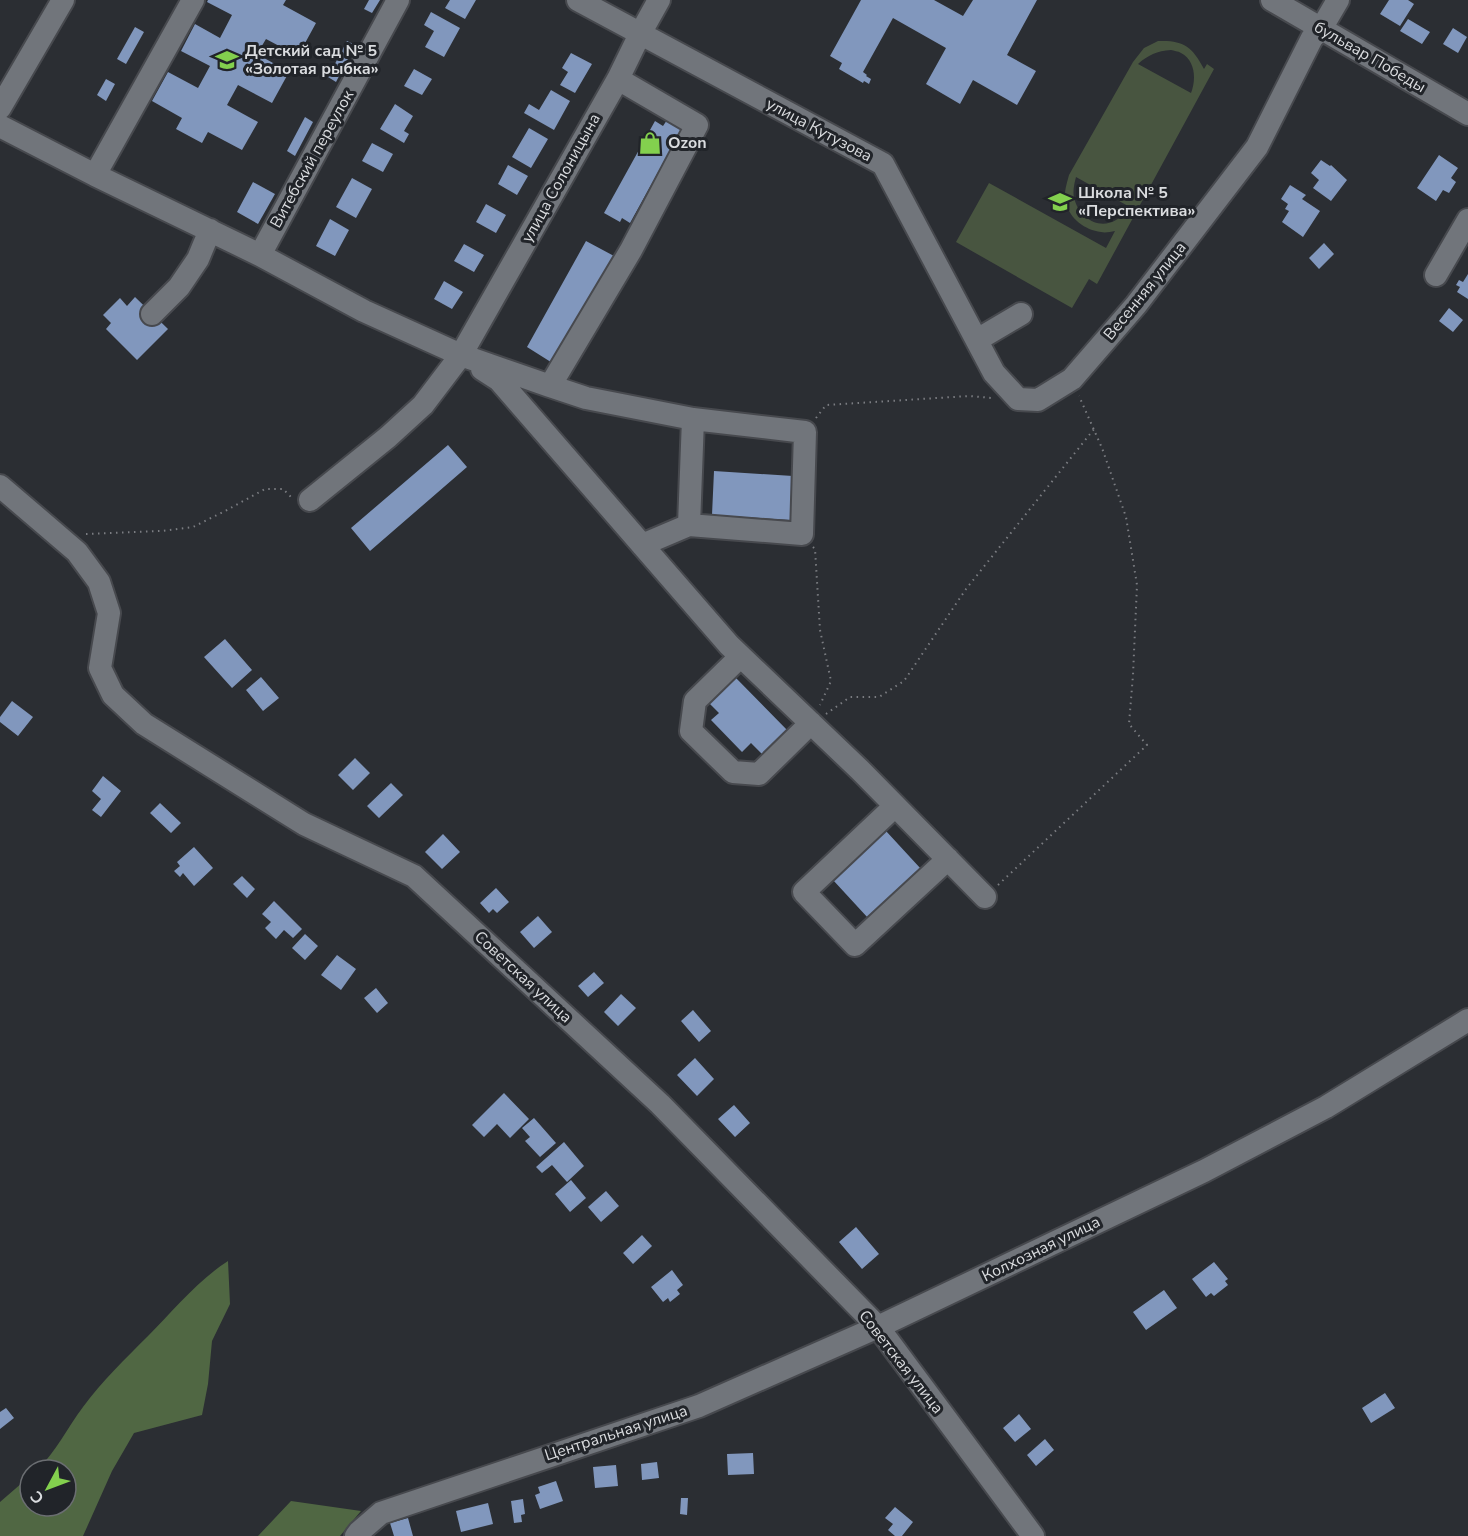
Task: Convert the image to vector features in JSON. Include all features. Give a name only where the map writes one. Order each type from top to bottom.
[{"type":"street","points":[[0,108],[63,0]]},
{"type":"street","points":[[95,174],[193,0]]},
{"type":"street","name":"Витебский переулок","points":[[260,255],[398,0]]},
{"type":"street","name":"улица Кутузова","points":[[578,0],[883,164],[994,373],[1018,399]]},
{"type":"street","name":"улица Солоницына","points":[[310,500],[388,437],[423,405],[461,355],[618,79],[659,0]]},
{"type":"street","name":"бульвар Победы","points":[[1272,0],[1468,114]]},
{"type":"street","name":"Весенняя улица","points":[[1018,399],[1038,400],[1072,379],[1136,305],[1257,147],[1312,38],[1321,29],[1338,0]]},
{"type":"street","points":[[550,386],[631,250],[698,125],[618,79]]},
{"type":"street","points":[[0,126],[260,255],[364,311],[461,355],[586,398],[693,419],[805,432],[802,534],[689,525],[642,545]]},
{"type":"street","points":[[1436,275],[1468,220]]},
{"type":"street","points":[[152,314],[179,287],[198,259],[210,230]]},
{"type":"street","points":[[977,340],[1021,314]]},
{"type":"street","points":[[461,355],[499,380],[740,657],[811,723],[985,897]]},
{"type":"street","points":[[689,525],[693,419]]},
{"type":"street","name":"Советская улица","points":[[0,486],[77,552],[99,582],[109,613],[100,668],[113,695],[144,724],[304,824],[414,876],[660,1104],[878,1328],[1033,1536]]},
{"type":"street","points":[[740,657],[695,701],[691,731],[732,772],[759,774],[811,723]]},
{"type":"street","points":[[895,806],[804,892],[855,945],[948,859]]},
{"type":"street","name":"Колхозная улица","points":[[878,1328],[1204,1171],[1326,1107],[1468,1020]]},
{"type":"street","name":"Центральная улица","points":[[356,1536],[381,1513],[699,1406],[878,1328]]},
{"type":"path","points":[[985,897],[1147,745],[1129,724],[1137,585],[1126,517],[1102,448],[1072,379]]},
{"type":"path","points":[[805,432],[826,405],[969,396],[1018,399]]},
{"type":"path","points":[[811,723],[850,698],[879,697],[904,681],[966,589],[1094,429]]},
{"type":"path","points":[[78,532],[88,534],[161,531],[193,527],[265,489],[283,489],[296,502],[310,500]]},
{"type":"path","points":[[802,534],[815,549],[820,630],[831,681],[811,723]]},
{"type":"shaded area","points":[[1158,41],[1180,43],[1191,50],[1204,69],[1207,64],[1214,69],[1097,284],[1089,279],[1072,308],[956,242],[989,183],[1106,248],[1115,231],[1095,231],[1079,223],[1068,209],[1065,200],[1066,189],[1069,175],[1133,62],[1144,48]],"holes":[[[1171,50],[1180,52],[1190,61],[1194,71],[1191,93],[1138,64],[1153,54]],[[1076,177],[1128,206],[1129,206],[1120,217],[1110,223],[1091,221],[1081,213],[1075,201],[1073,192]]]},
{"type":"shaded area","points":[[228,1261],[230,1304],[212,1341],[202,1415],[134,1433],[112,1471],[83,1536],[0,1536],[0,1502],[18,1486],[18,1518],[78,1518],[78,1458],[48,1458],[83,1407],[106,1379],[196,1287]]},
{"type":"shaded area","points":[[291,1501],[361,1511],[340,1536],[258,1536]]},
{"type":"building","points":[[208,0],[286,0],[283,5],[316,23],[298,56],[266,39],[257,54],[289,72],[272,103],[238,85],[227,105],[258,122],[242,150],[208,132],[202,143],[176,129],[182,118],[152,101],[168,72],[198,88],[210,66],[181,51],[195,24],[220,38],[232,15],[207,2]]},
{"type":"building","points":[[369,0],[380,0],[372,13],[364,9]]},
{"type":"building","points":[[450,0],[476,0],[465,19],[445,8]]},
{"type":"building","points":[[861,0],[934,0],[963,16],[973,0],[1037,0],[1007,55],[1036,71],[1017,105],[973,80],[960,104],[926,84],[946,48],[893,18],[863,72],[871,79],[869,84],[864,81],[863,83],[839,69],[842,63],[830,56]]},
{"type":"building","points":[[1389,0],[1408,0],[1414,4],[1400,26],[1380,14]]},
{"type":"building","points":[[431,12],[460,28],[444,57],[425,47],[434,31],[424,25]]},
{"type":"building","points":[[1408,19],[1430,32],[1422,44],[1400,31]]},
{"type":"building","points":[[135,27],[144,32],[126,64],[117,59]]},
{"type":"building","points":[[1453,28],[1467,37],[1458,53],[1443,44]]},
{"type":"building","points":[[347,41],[355,45],[336,82],[328,77]]},
{"type":"building","points":[[571,53],[592,64],[575,93],[560,85],[568,72],[562,68]]},
{"type":"building","points":[[414,69],[432,79],[422,95],[404,86]]},
{"type":"building","points":[[106,79],[115,84],[106,101],[97,95]]},
{"type":"building","points":[[551,90],[570,101],[554,130],[524,113],[529,104],[539,110]]},
{"type":"building","points":[[395,104],[413,116],[404,131],[409,134],[404,143],[380,129]]},
{"type":"building","points":[[305,117],[313,122],[295,156],[287,151]]},
{"type":"building","points":[[667,120],[682,129],[630,223],[622,218],[620,222],[604,213],[655,121],[663,126]]},
{"type":"building","points":[[529,128],[548,139],[531,168],[512,157]]},
{"type":"building","points":[[372,143],[393,154],[383,172],[362,161]]},
{"type":"building","points":[[1439,155],[1458,168],[1451,178],[1456,182],[1449,193],[1443,190],[1436,201],[1417,188]]},
{"type":"building","points":[[1321,160],[1331,165],[1347,180],[1331,201],[1313,188],[1319,180],[1311,173]]},
{"type":"building","points":[[508,165],[528,176],[517,195],[498,184]]},
{"type":"building","points":[[352,178],[372,189],[356,218],[336,207]]},
{"type":"building","points":[[253,182],[275,194],[258,224],[237,212]]},
{"type":"building","points":[[1290,185],[1306,195],[1302,199],[1320,211],[1303,237],[1282,222],[1289,211],[1285,209],[1288,204],[1281,199]]},
{"type":"building","points":[[486,204],[506,215],[496,233],[476,222]]},
{"type":"building","points":[[330,219],[349,230],[335,256],[316,246]]},
{"type":"building","points":[[586,241],[614,256],[554,364],[527,347]]},
{"type":"building","points":[[1324,243],[1334,254],[1319,269],[1309,258]]},
{"type":"building","points":[[464,244],[484,255],[474,272],[454,261]]},
{"type":"building","points":[[1468,274],[1468,299],[1457,292],[1460,287],[1456,285],[1459,280],[1463,282]]},
{"type":"building","points":[[444,281],[463,292],[452,309],[434,299]]},
{"type":"building","points":[[135,297],[168,329],[137,360],[106,329],[111,323],[103,315],[120,298],[127,306]]},
{"type":"building","points":[[1449,308],[1463,320],[1453,332],[1439,321]]},
{"type":"building","points":[[448,445],[467,467],[370,551],[351,528]]},
{"type":"building","points":[[714,471],[793,476],[791,520],[712,515]]},
{"type":"building","points":[[225,639],[252,670],[232,688],[204,657]]},
{"type":"building","points":[[261,677],[279,698],[263,711],[246,690]]},
{"type":"building","points":[[735,677],[788,731],[763,755],[751,743],[742,752],[711,720],[719,713],[709,703]]},
{"type":"building","points":[[12,701],[33,717],[18,736],[0,722],[0,717]]},
{"type":"building","points":[[355,758],[370,773],[353,790],[338,775]]},
{"type":"building","points":[[103,776],[121,791],[101,817],[92,810],[101,799],[92,791]]},
{"type":"building","points":[[391,783],[403,795],[379,818],[367,806]]},
{"type":"building","points":[[160,803],[181,823],[171,833],[150,813]]},
{"type":"building","points":[[886,831],[921,869],[868,918],[833,880]]},
{"type":"building","points":[[443,834],[460,852],[442,869],[425,852]]},
{"type":"building","points":[[194,847],[213,868],[194,886],[183,873],[180,877],[174,871],[180,866],[177,862]]},
{"type":"building","points":[[242,876],[255,889],[247,898],[233,884]]},
{"type":"building","points":[[496,888],[509,902],[497,913],[493,909],[489,913],[480,903]]},
{"type":"building","points":[[274,901],[302,929],[293,938],[284,930],[276,939],[265,928],[271,922],[262,914]]},
{"type":"building","points":[[538,916],[552,932],[534,948],[520,932]]},
{"type":"building","points":[[305,934],[318,946],[305,960],[292,948]]},
{"type":"building","points":[[337,955],[356,969],[341,990],[321,975]]},
{"type":"building","points":[[594,972],[604,983],[588,997],[578,986]]},
{"type":"building","points":[[376,988],[388,1003],[377,1013],[364,998]]},
{"type":"building","points":[[621,994],[636,1008],[618,1026],[604,1012]]},
{"type":"building","points":[[693,1010],[711,1031],[699,1042],[681,1021]]},
{"type":"building","points":[[695,1058],[714,1079],[697,1096],[677,1075]]},
{"type":"building","points":[[504,1093],[529,1119],[510,1138],[497,1124],[484,1137],[472,1125]]},
{"type":"building","points":[[734,1105],[750,1123],[735,1137],[718,1119]]},
{"type":"building","points":[[534,1118],[556,1143],[540,1157],[525,1141],[530,1137],[522,1128]]},
{"type":"building","points":[[564,1142],[584,1166],[567,1182],[552,1165],[542,1173],[536,1167]]},
{"type":"building","points":[[571,1180],[586,1198],[570,1212],[555,1194]]},
{"type":"building","points":[[606,1191],[619,1206],[601,1222],[588,1207]]},
{"type":"building","points":[[856,1227],[879,1254],[862,1269],[839,1242]]},
{"type":"building","points":[[642,1235],[652,1246],[633,1264],[623,1253]]},
{"type":"building","points":[[1214,1262],[1228,1279],[1225,1281],[1228,1285],[1214,1296],[1211,1293],[1206,1297],[1192,1279]]},
{"type":"building","points":[[672,1270],[683,1285],[677,1290],[680,1294],[670,1302],[668,1298],[663,1302],[651,1287]]},
{"type":"building","points":[[1164,1290],[1177,1308],[1146,1330],[1133,1312]]},
{"type":"building","points":[[1385,1393],[1395,1408],[1371,1423],[1362,1408]]},
{"type":"building","points":[[6,1408],[14,1418],[0,1429],[0,1412]]},
{"type":"building","points":[[1019,1414],[1031,1429],[1015,1442],[1003,1428]]},
{"type":"building","points":[[1045,1439],[1054,1450],[1036,1466],[1027,1455]]},
{"type":"building","points":[[753,1453],[754,1474],[728,1475],[727,1454]]},
{"type":"building","points":[[657,1462],[659,1478],[642,1480],[641,1464]]},
{"type":"building","points":[[616,1465],[618,1486],[595,1488],[593,1467]]},
{"type":"building","points":[[556,1481],[563,1501],[540,1509],[535,1495],[540,1493],[538,1487]]},
{"type":"building","points":[[681,1498],[688,1498],[687,1515],[680,1514]]},
{"type":"building","points":[[523,1499],[525,1514],[521,1515],[522,1522],[514,1523],[511,1501]]},
{"type":"building","points":[[488,1503],[493,1524],[461,1532],[456,1511]]},
{"type":"building","points":[[895,1507],[913,1522],[902,1536],[895,1536],[888,1530],[893,1524],[885,1518]]},
{"type":"building","points":[[408,1518],[413,1536],[394,1536],[390,1523]]},
{"type":"place","name":"Детский сад № 5 «Золотая рыбка»","points":[[227,60]]},
{"type":"place","name":"Ozon","points":[[650,143]]},
{"type":"place","name":"Школа № 5 «Перспектива»","points":[[1060,202]]}]
